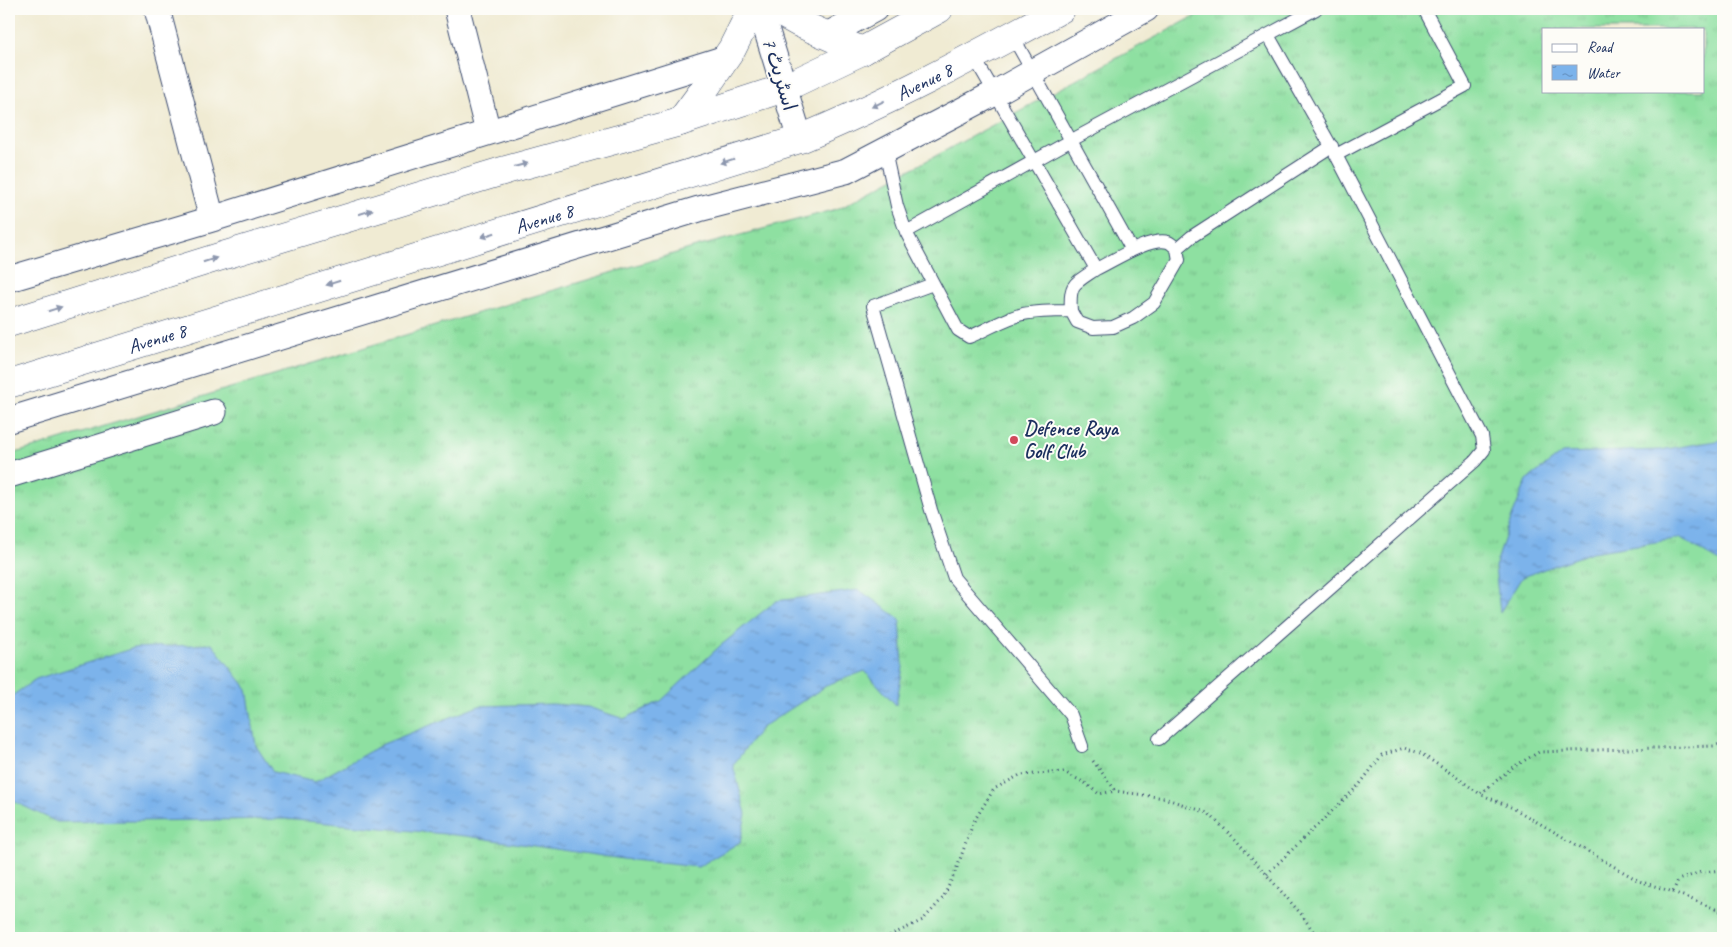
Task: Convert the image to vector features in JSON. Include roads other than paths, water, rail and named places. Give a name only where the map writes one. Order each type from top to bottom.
[{"type":"main road","points":[[680,122],[732,50],[752,9]]},
{"type":"main road","points":[[774,9],[799,23],[862,51]]},
{"type":"main road","points":[[9,323],[506,170],[680,122],[784,88],[862,51],[939,9]]},
{"type":"main road","name":"Avenue 8","points":[[9,384],[800,139],[836,124],[974,57],[1061,9]]},
{"type":"street","points":[[157,9],[212,219]]},
{"type":"street","points":[[457,9],[488,132]]},
{"type":"street","name":"اسٹریٹ 7","points":[[760,9],[800,139]]},
{"type":"street","points":[[827,35],[874,9]]},
{"type":"street","points":[[9,420],[699,209],[846,172],[995,93],[1146,9]]},
{"type":"street","points":[[9,279],[212,219],[726,58]]},
{"type":"street","points":[[9,475],[214,412]]},
{"type":"lane","points":[[906,232],[1034,160],[1316,9]]},
{"type":"lane","points":[[1178,249],[1204,228],[1334,151],[1465,86],[1424,9]]},
{"type":"lane","points":[[1012,35],[1132,250]]},
{"type":"lane","points":[[1159,738],[1475,461],[1484,450],[1482,436],[1334,151],[1268,35]]},
{"type":"lane","points":[[974,57],[1096,270]]},
{"type":"lane","points":[[885,151],[897,206],[906,232],[958,330],[969,337],[1004,320],[1022,314],[1071,310]]},
{"type":"lane","points":[[1154,242],[1169,242],[1178,249],[1179,260],[1154,303],[1133,318],[1113,327],[1093,328],[1077,322],[1071,310],[1070,294],[1076,282],[1132,250],[1154,242]]},
{"type":"lane","points":[[934,284],[873,306],[931,510],[954,578],[1071,715],[1082,746]]},
{"type":"water","points":[[1723,440],[1723,564],[1681,538],[1592,552],[1522,577],[1500,612],[1495,567],[1511,519],[1527,480],[1562,453],[1660,450]]},
{"type":"water","points":[[859,590],[900,619],[903,667],[896,705],[865,671],[829,684],[761,728],[733,765],[746,814],[740,842],[698,867],[623,859],[466,836],[286,819],[57,822],[9,799],[9,698],[36,679],[134,648],[212,644],[247,689],[256,746],[273,772],[315,782],[383,744],[479,706],[553,704],[588,707],[624,719],[661,701],[720,646],[776,601]]},
{"type":"place","name":"Defence Raya Golf Club","points":[[1014,440]]}]
